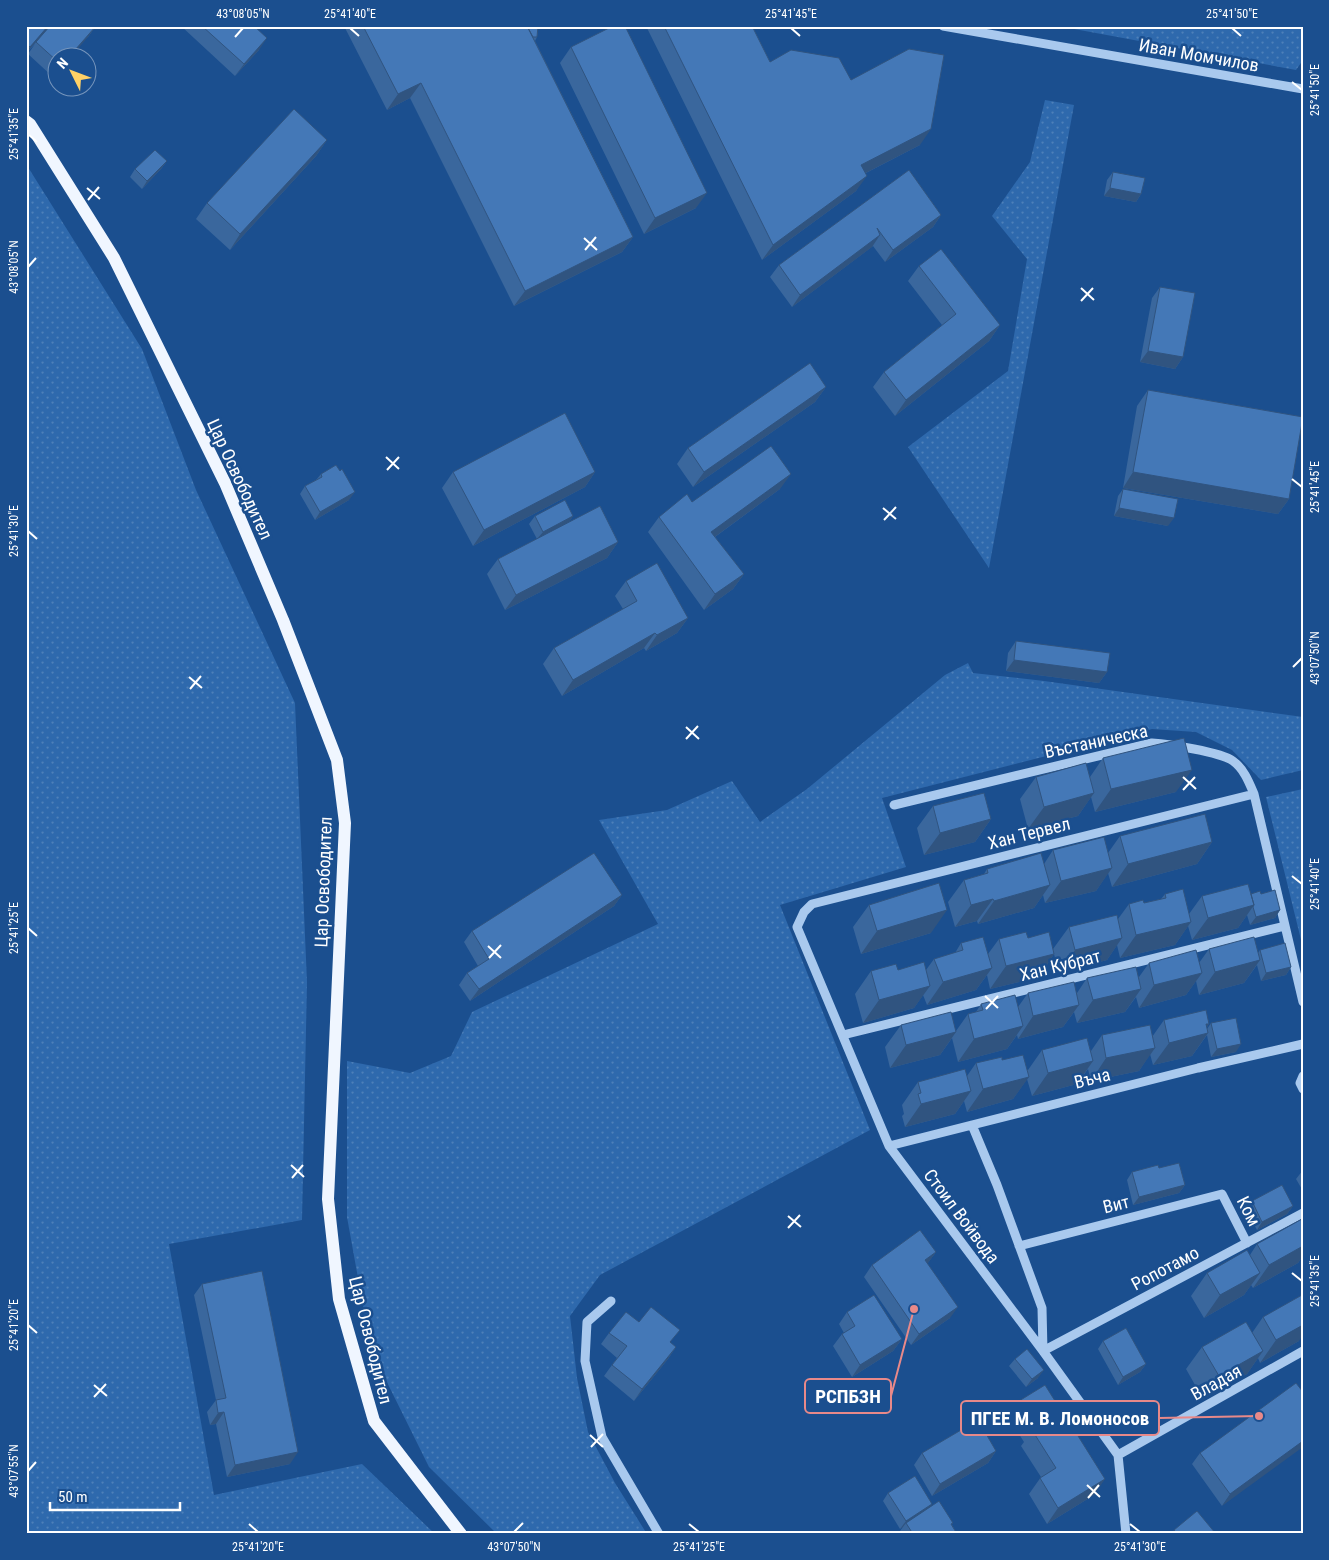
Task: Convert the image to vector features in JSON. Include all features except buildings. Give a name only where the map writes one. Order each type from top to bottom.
[{"type":"main road","name":"Цар Освободител","points":[[26,121],[30,124],[114,258],[221,474],[283,620],[337,760],[345,823],[328,1199],[339,1299],[374,1421],[461,1534]]},
{"type":"street","name":"Иван Момчилов","points":[[943,26],[1303,90]]},
{"type":"street","name":"Въстаническа","points":[[894,805],[1152,743],[1181,747],[1232,760],[1246,776],[1254,794],[1303,1002]]},
{"type":"street","name":"Хан Тервел","points":[[812,904],[1254,794]]},
{"type":"street","name":"Стоил Войвода","points":[[812,904],[804,912],[797,927],[889,1146],[1043,1351],[1118,1455]]},
{"type":"street","name":"Хан Кубрат","points":[[843,1035],[1285,926]]},
{"type":"street","name":"Въча","points":[[889,1146],[1198,1068],[1303,1044]]},
{"type":"street","points":[[1303,1076],[1300,1083],[1303,1089]]},
{"type":"street","points":[[972,1125],[997,1185],[1042,1308],[1043,1351]]},
{"type":"street","name":"Вит","points":[[1019,1246],[1222,1194]]},
{"type":"street","name":"Ком","points":[[1222,1194],[1247,1243]]},
{"type":"street","name":"Ропотамо","points":[[1043,1351],[1303,1213]]},
{"type":"street","points":[[611,1301],[586,1322],[585,1361],[602,1437],[659,1534]]},
{"type":"street","name":"Владая","points":[[1118,1455],[1303,1351]]},
{"type":"street","points":[[1118,1455],[1126,1534]]},
{"type":"shaded area","points":[[1058,26],[1303,26],[1303,60],[1296,70]]},
{"type":"shaded area","points":[[1045,100],[1074,105],[989,568],[908,447],[1008,371],[1027,259],[992,216],[1030,162]]},
{"type":"shaded area","points":[[26,164],[142,349],[196,490],[295,703],[307,982],[302,1220],[169,1244],[214,1495],[362,1464],[435,1534],[26,1534]]},
{"type":"shaded area","points":[[968,663],[973,673],[1303,717],[1303,770],[1261,780],[1232,750],[1196,732],[1152,729],[882,798],[906,867],[780,905],[870,1130],[600,1275],[570,1316],[577,1378],[588,1432],[615,1483],[647,1534],[497,1534],[429,1467],[371,1350],[347,1217],[347,1061],[410,1073],[451,1056],[472,1012],[658,924],[599,820],[667,810],[732,781],[760,822],[807,789],[945,675]]},
{"type":"shaded area","points":[[1303,789],[1303,948],[1266,797]]},
{"type":"place","name":"РСПБЗН","points":[[914,1309]]},
{"type":"place","name":"ПГЕЕ М. В. Ломоносов","points":[[1259,1416]]}]
